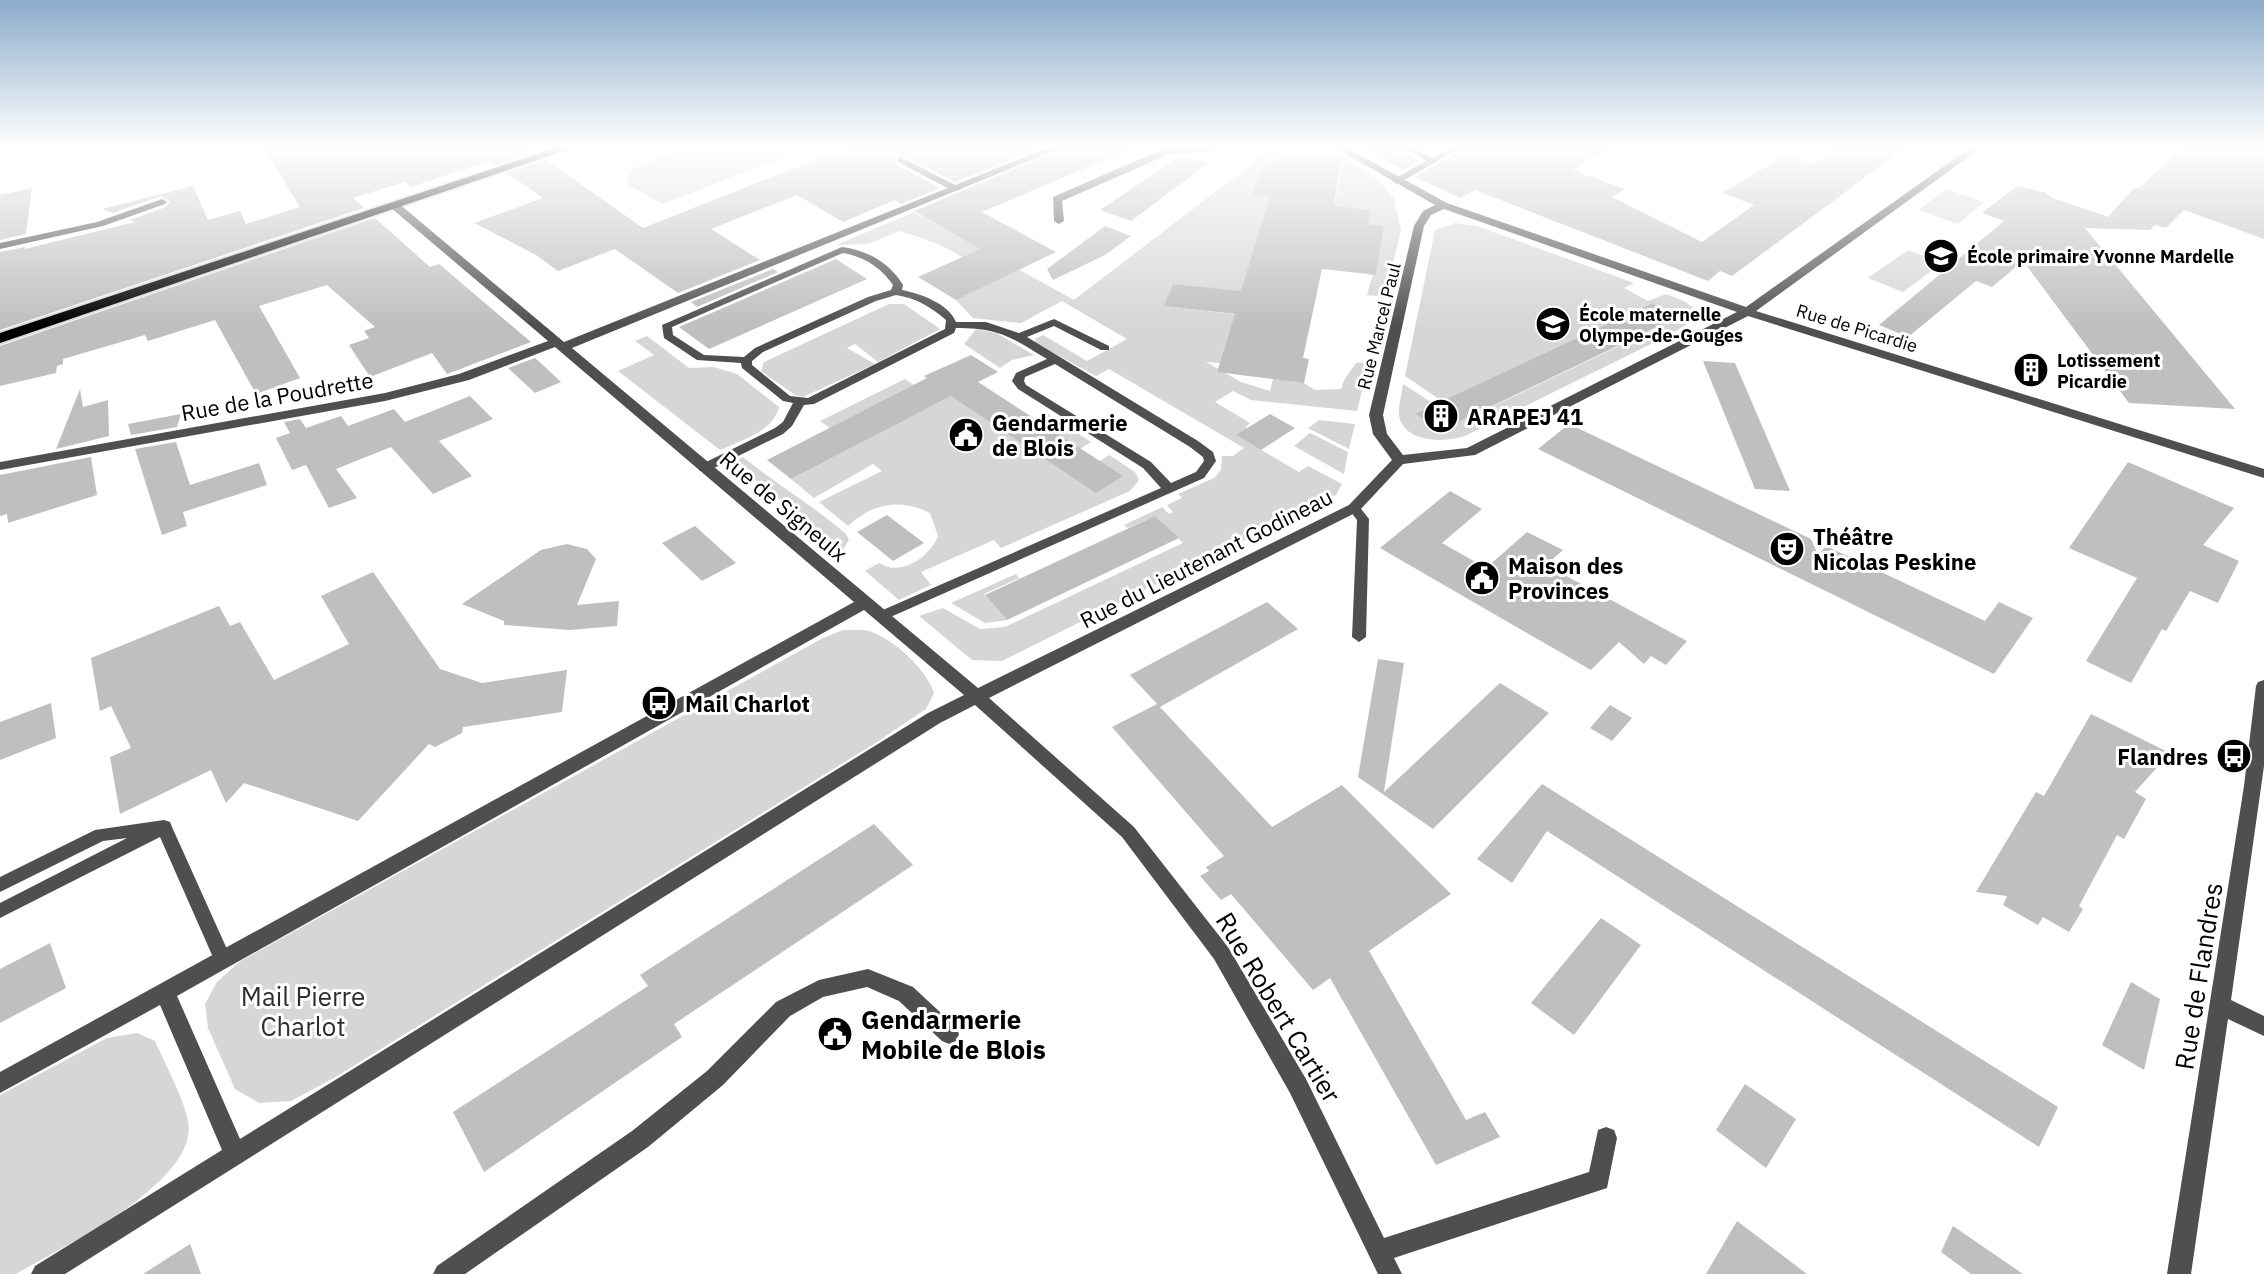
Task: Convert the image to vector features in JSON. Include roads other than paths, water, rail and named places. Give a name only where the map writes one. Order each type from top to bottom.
[{"type":"main road","points":[[0,338],[390,206]]},
{"type":"street","name":"Rue de Signeulx","points":[[396,206],[977,698]]},
{"type":"street","points":[[558,345],[908,206]]},
{"type":"street","points":[[1058,206],[1059,221]]},
{"type":"street","name":"Rue Marcel Paul","points":[[1399,460],[1380,434],[1376,415],[1419,226],[1427,213],[1440,206]]},
{"type":"street","name":"Rue de Picardie","points":[[1447,206],[1747,312],[2264,474]]},
{"type":"street","points":[[1399,460],[1479,448],[1747,312],[1894,206]]},
{"type":"street","name":"Rue de la Poudrette","points":[[0,466],[385,397],[464,377],[558,345]]},
{"type":"street","name":"Rue du Lieutenant Godineau","points":[[977,698],[1354,508],[1399,460]]},
{"type":"street","points":[[0,1083],[865,603]]},
{"type":"street","name":"Rue de Flandres","points":[[2179,1274],[2220,1005],[2258,788],[2264,686]]},
{"type":"street","points":[[43,1274],[898,740],[977,698]]},
{"type":"street","name":"Rue Robert Cartier","points":[[977,698],[1128,832],[1221,953],[1298,1086],[1390,1274]]},
{"type":"street","points":[[445,1274],[640,1139],[715,1078],[783,1009],[819,989],[868,978],[906,994],[949,1034]]},
{"type":"street","points":[[164,990],[235,1154]]},
{"type":"street","points":[[2220,1005],[2264,1026]]},
{"type":"street","points":[[1379,1251],[1599,1180],[1606,1138]]},
{"type":"lane","points":[[0,246],[100,224],[149,206]]},
{"type":"lane","points":[[896,292],[898,285],[890,274],[858,253],[842,250],[667,325],[668,336],[694,356],[747,360],[759,350],[872,299],[896,292],[919,297],[945,313],[952,325]]},
{"type":"lane","points":[[1018,337],[1054,322],[1105,348]]},
{"type":"lane","points":[[881,616],[1169,489],[1207,469],[1209,455],[1018,337],[986,325],[952,325]]},
{"type":"lane","points":[[747,360],[749,371],[787,399],[799,403],[819,399],[942,337],[952,325]]},
{"type":"lane","points":[[1055,360],[1020,375],[1018,381],[1022,387],[1147,465],[1169,489]]},
{"type":"lane","points":[[704,468],[779,431],[788,424],[799,403]]},
{"type":"lane","points":[[1354,508],[1363,519],[1359,637]]},
{"type":"lane","points":[[164,827],[222,958]]},
{"type":"lane","points":[[0,885],[101,835],[164,827]]},
{"type":"lane","points":[[0,911],[164,827]]},
{"type":"place","name":"École primaire Yvonne Mardelle","points":[[1941,256]]},
{"type":"place","name":"École maternelle Olympe-de-Gouges","points":[[1553,324]]},
{"type":"place","name":"Lotissement Picardie","points":[[2031,370]]},
{"type":"place","name":"ARAPEJ 41","points":[[1441,416]]},
{"type":"place","name":"Gendarmerie de Blois","points":[[966,435]]},
{"type":"place","name":"Théâtre Nicolas Peskine","points":[[1787,549]]},
{"type":"place","name":"Maison des Provinces","points":[[1482,578]]},
{"type":"place","name":"Mail Charlot","points":[[659,703]]},
{"type":"place","name":"Flandres","points":[[2234,756]]},
{"type":"place","name":"Gendarmerie Mobile de Blois","points":[[835,1034]]},
{"type":"park label","name":"Mail Pierre Charlot","points":[[303,1011]]}]
